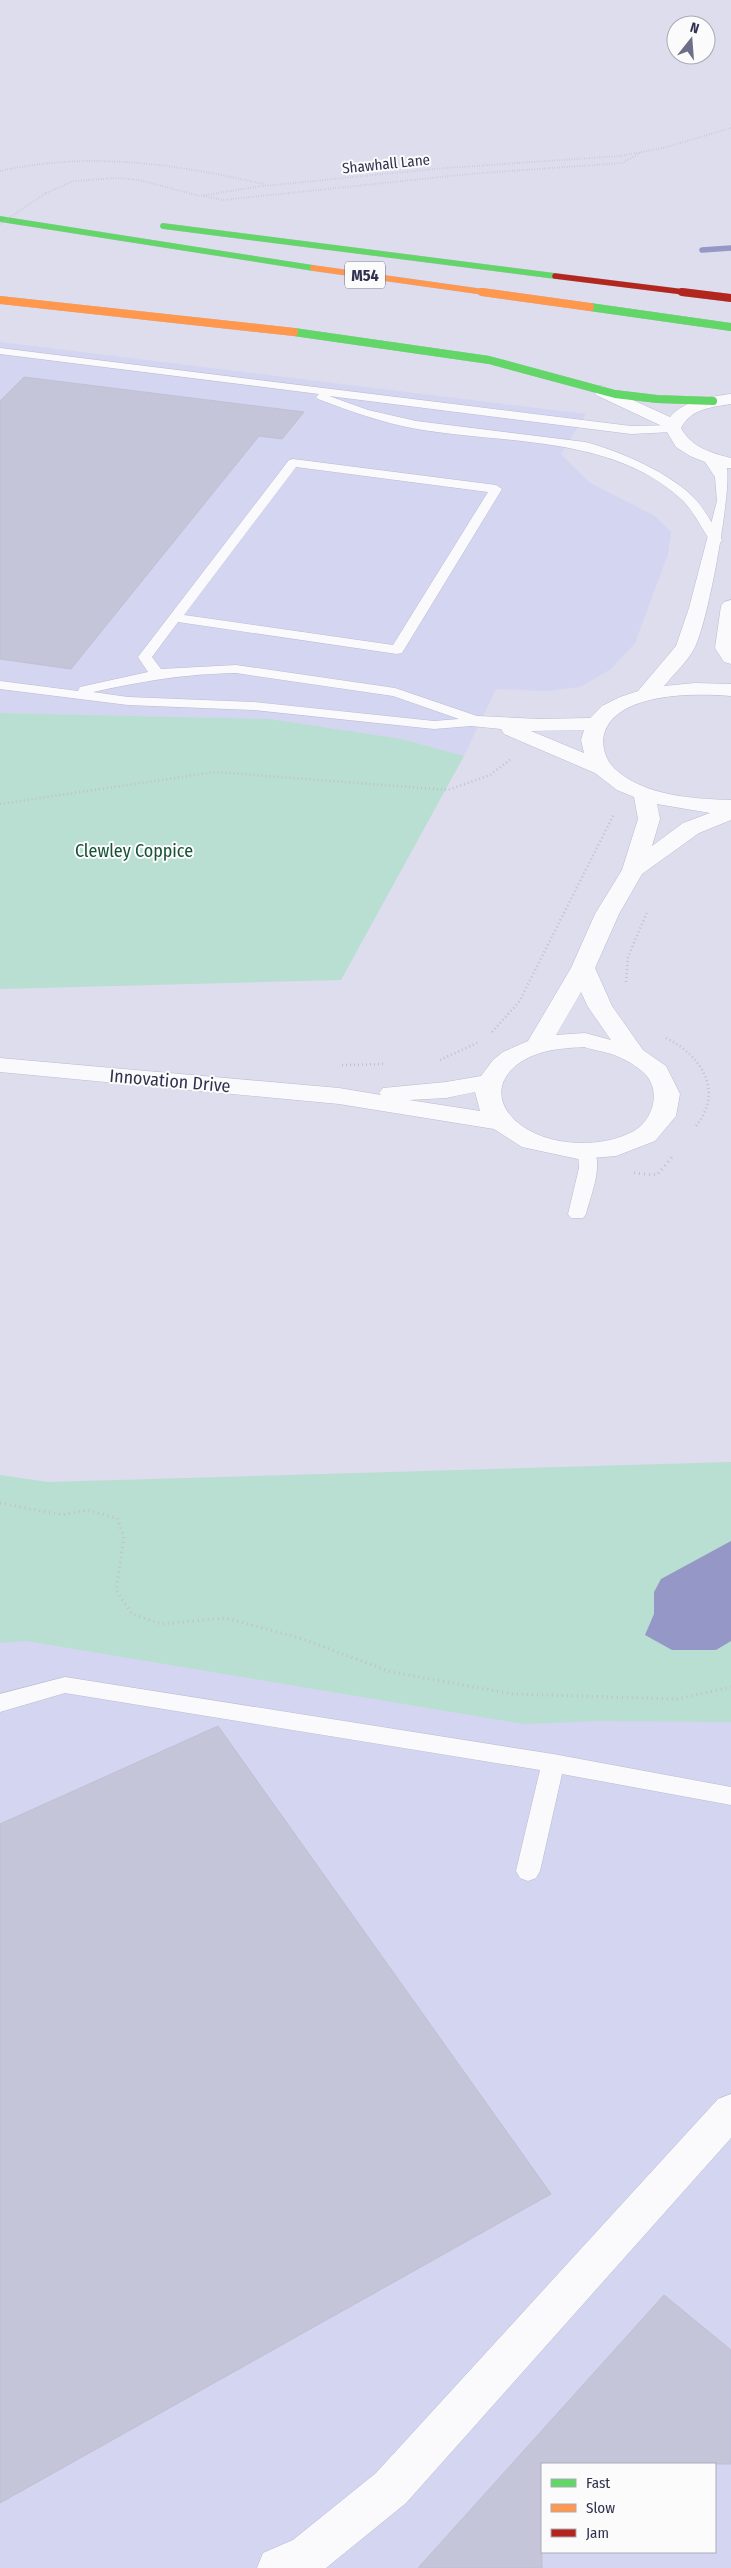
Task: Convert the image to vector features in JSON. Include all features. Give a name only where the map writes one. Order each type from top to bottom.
[{"type":"main road","name":"M54","points":[[0,219],[304,267],[731,327]]},
{"type":"main road","points":[[151,225],[731,298]]},
{"type":"main road","points":[[0,300],[142,314],[388,344],[480,359],[602,391],[666,400],[713,401]]},
{"type":"street","points":[[602,391],[673,427]]},
{"type":"street","points":[[731,399],[713,401],[686,411],[677,418],[673,427],[677,440],[690,450],[712,459],[731,463]]},
{"type":"street","points":[[646,694],[685,647],[699,608],[726,501],[724,477],[712,459]]},
{"type":"street","points":[[731,606],[725,648],[731,658]]},
{"type":"street","points":[[731,690],[695,688],[646,694],[608,712],[597,724],[591,738],[593,753],[603,768],[620,782],[644,794],[675,803],[709,807],[731,807]]},
{"type":"street","points":[[478,722],[499,724],[597,724]]},
{"type":"street","points":[[499,724],[603,768]]},
{"type":"street","points":[[538,1045],[583,968],[607,914],[634,870],[649,819],[644,794]]},
{"type":"street","points":[[634,870],[691,828],[731,812]]},
{"type":"street","points":[[583,968],[600,1008],[631,1050]]},
{"type":"street","points":[[585,1040],[631,1050],[652,1062],[668,1078],[675,1095],[673,1113],[662,1128],[642,1142],[616,1150],[587,1153],[553,1149],[523,1138],[501,1122],[492,1109],[488,1096],[490,1082],[499,1066],[516,1054],[538,1045],[561,1041],[585,1040]]},
{"type":"street","name":"Innovation Drive","points":[[0,1065],[339,1096],[501,1122]]},
{"type":"street","name":"Innovation Drive","points":[[339,1096],[446,1090],[490,1082]]},
{"type":"street","points":[[278,2568],[308,2555],[391,2488],[731,2111]]},
{"type":"lane","points":[[0,351],[293,386],[631,430],[673,427]]},
{"type":"lane","points":[[293,386],[364,412],[416,425],[585,446],[604,452],[666,484],[692,503],[716,540]]},
{"type":"lane","points":[[157,674],[145,657],[292,463],[496,489],[398,650],[175,618]]},
{"type":"lane","points":[[74,693],[157,674],[190,670],[236,669],[395,692],[478,722]]},
{"type":"lane","points":[[0,685],[128,701],[253,706],[342,717],[434,725],[478,722]]},
{"type":"lane","points":[[578,1214],[588,1168],[587,1153]]},
{"type":"lane","points":[[0,1703],[65,1685],[553,1763],[731,1796]]},
{"type":"lane","points":[[528,1871],[553,1763]]},
{"type":"path","name":"Shawhall Lane","points":[[0,224],[46,193],[74,182],[117,178],[139,180],[200,196],[268,186],[445,168],[620,156],[731,128]]},
{"type":"path","points":[[200,196],[223,200],[469,174],[622,163],[645,151]]},
{"type":"path","points":[[0,171],[17,166],[60,161],[92,160],[188,168],[268,186]]},
{"type":"path","points":[[0,804],[215,772],[448,790],[490,774],[516,755],[531,739]]},
{"type":"path","points":[[491,1033],[519,1002],[614,815],[611,806]]},
{"type":"path","points":[[437,1061],[461,1052],[485,1039]]},
{"type":"path","points":[[335,1065],[388,1064]]},
{"type":"path","points":[[0,1503],[62,1515],[88,1510],[117,1518],[124,1537],[116,1590],[132,1614],[161,1624],[226,1618],[300,1638],[391,1672],[513,1694],[677,1699],[731,1687]]},
{"type":"shaded area","points":[[0,342],[586,414],[561,454],[590,483],[655,516],[671,532],[668,554],[635,643],[611,669],[580,687],[547,691],[496,689],[464,756],[402,739],[270,719],[0,713]]},
{"type":"shaded area","points":[[26,1641],[731,1714],[731,2568],[0,2568],[0,1643]]},
{"type":"green space","name":"Clewley Coppice","points":[[0,713],[270,719],[402,739],[464,756],[341,980],[0,989]]},
{"type":"green space","points":[[731,1462],[731,1722],[598,1721],[524,1724],[26,1641],[0,1643],[0,1475],[48,1482]]},
{"type":"water","points":[[731,1541],[731,1641],[716,1650],[672,1650],[645,1635],[654,1614],[654,1592],[661,1579]]},
{"type":"building","points":[[24,377],[304,412],[282,439],[259,436],[71,669],[0,659],[0,401]]},
{"type":"building","points":[[218,1726],[551,2194],[0,2503],[0,1824]]},
{"type":"building","points":[[664,2295],[731,2350],[731,2464],[541,2463],[542,2568],[418,2568]]},
{"type":"waterway","points":[[702,250],[731,248]]},
{"type":"traffic: fast","points":[[0,219],[313,268]]},
{"type":"traffic: fast","points":[[163,226],[555,276]]},
{"type":"traffic: fast","points":[[590,307],[731,327]]},
{"type":"traffic: fast","points":[[294,332],[489,360],[615,394],[657,399],[713,401]]},
{"type":"traffic: slow","points":[[313,268],[590,307]]},
{"type":"traffic: slow","points":[[0,300],[294,332]]},
{"type":"traffic: jam","points":[[555,276],[731,298]]}]
